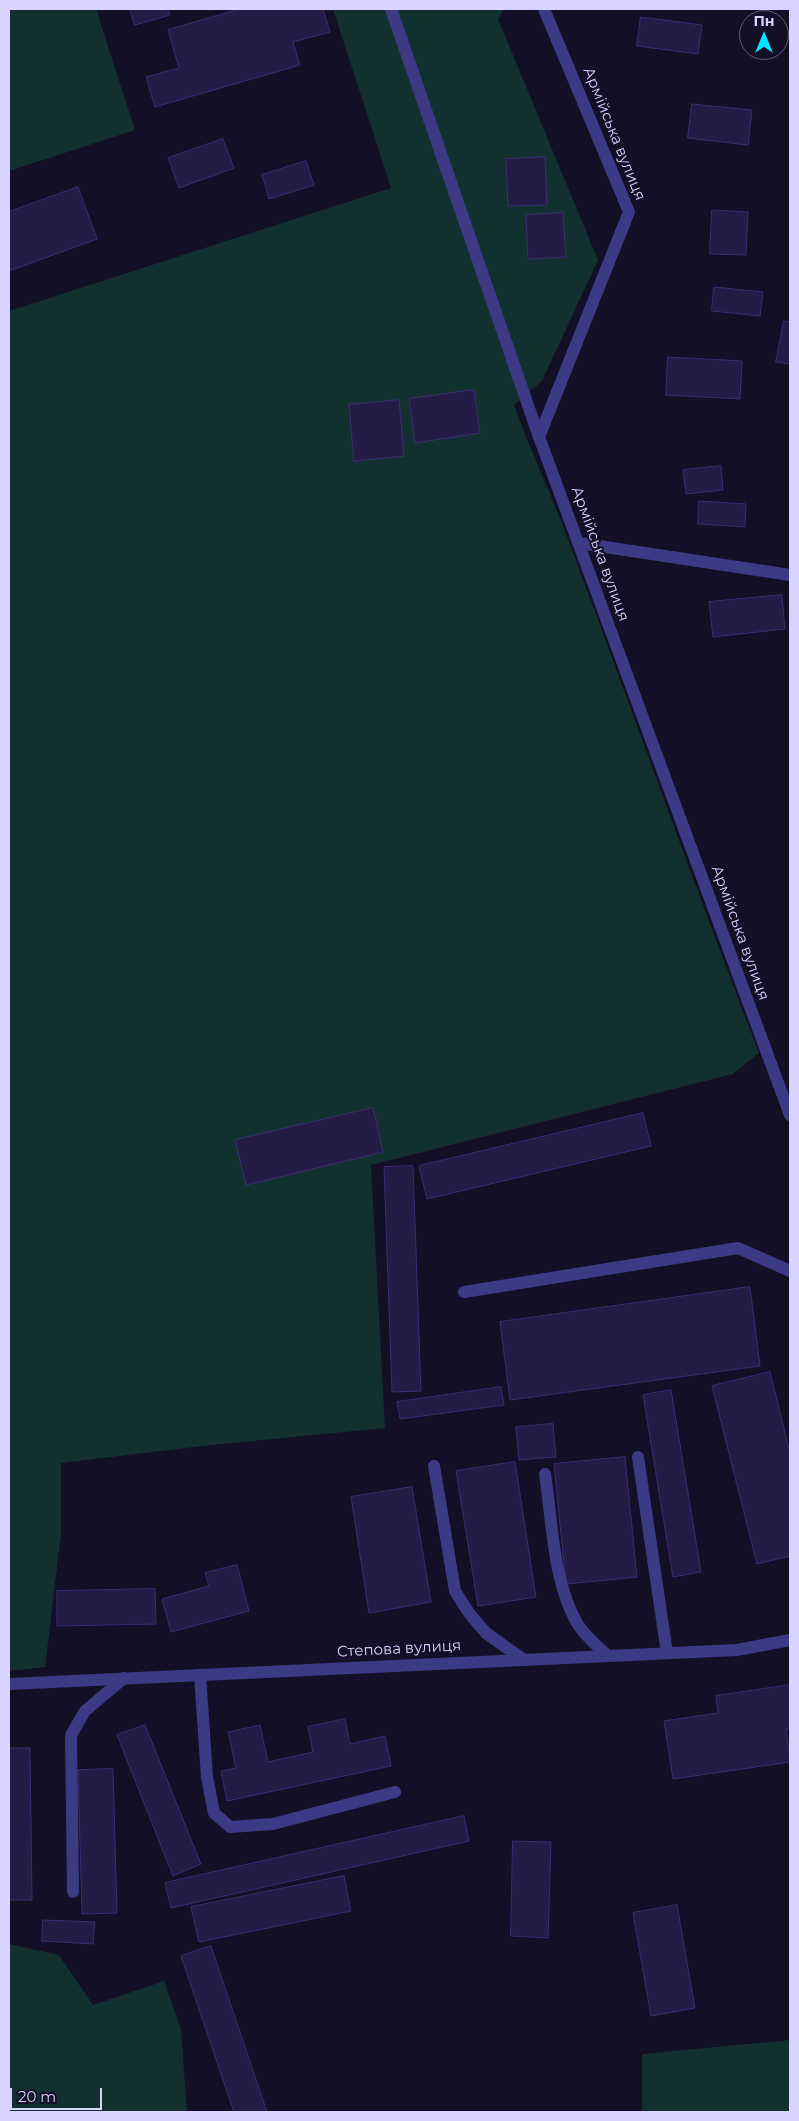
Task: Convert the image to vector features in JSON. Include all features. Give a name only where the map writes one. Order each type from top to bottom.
[{"type":"street","points":[[391,9],[539,437]]},
{"type":"street","name":"Армійська вулиця","points":[[544,9],[629,212],[539,437],[790,1115]]},
{"type":"street","points":[[579,543],[790,575]]},
{"type":"street","points":[[464,1292],[738,1248],[790,1271]]},
{"type":"street","points":[[638,1457],[667,1653]]},
{"type":"street","points":[[434,1466],[455,1591],[469,1613],[486,1632],[524,1660]]},
{"type":"street","points":[[545,1474],[562,1589],[578,1624],[591,1641],[608,1656]]},
{"type":"street","name":"Степова вулиця","points":[[9,1684],[737,1650],[790,1640]]},
{"type":"street","points":[[200,1675],[208,1776],[214,1813],[230,1827],[273,1824],[395,1792]]},
{"type":"street","points":[[72,1892],[71,1735],[85,1711],[124,1678]]},
{"type":"green space","points":[[9,9],[96,9],[135,130],[9,171]]},
{"type":"green space","points":[[333,9],[504,9],[498,19],[598,260],[542,381],[514,405],[569,542],[759,1053],[733,1074],[371,1165],[385,1428],[211,1445],[61,1463],[61,1534],[45,1667],[9,1671],[9,311],[391,188]]},
{"type":"green space","points":[[9,1944],[59,1955],[93,2005],[164,1981],[181,2029],[187,2112],[9,2112]]},
{"type":"green space","points":[[790,2040],[790,2112],[642,2112],[642,2054]]},
{"type":"building","points":[[130,9],[168,9],[170,15],[135,25]]},
{"type":"building","points":[[240,9],[323,9],[330,32],[293,42],[300,65],[155,107],[146,77],[179,68],[168,30]]},
{"type":"building","points":[[641,17],[702,25],[698,54],[637,46]]},
{"type":"building","points":[[692,104],[752,110],[748,145],[688,138]]},
{"type":"building","points":[[223,139],[234,168],[179,188],[168,158]]},
{"type":"building","points":[[545,157],[547,205],[508,206],[506,159]]},
{"type":"building","points":[[306,161],[314,185],[269,199],[262,175]]},
{"type":"building","points":[[78,187],[97,239],[9,271],[9,212]]},
{"type":"building","points":[[712,210],[748,212],[746,255],[710,254]]},
{"type":"building","points":[[563,213],[566,257],[528,259],[526,215]]},
{"type":"building","points":[[714,287],[763,292],[760,316],[712,311]]},
{"type":"building","points":[[784,321],[790,322],[790,364],[776,362]]},
{"type":"building","points":[[668,357],[742,361],[740,399],[666,395]]},
{"type":"building","points":[[474,390],[480,433],[415,443],[409,399]]},
{"type":"building","points":[[399,400],[404,456],[354,461],[349,405]]},
{"type":"building","points":[[721,466],[723,490],[686,494],[683,470]]},
{"type":"building","points":[[699,501],[746,504],[745,527],[698,524]]},
{"type":"building","points":[[782,595],[785,629],[713,637],[709,602]]},
{"type":"building","points":[[373,1108],[383,1152],[246,1185],[235,1140]]},
{"type":"building","points":[[643,1113],[651,1146],[427,1199],[419,1166]]},
{"type":"building","points":[[413,1166],[421,1391],[392,1392],[384,1167]]},
{"type":"building","points":[[750,1287],[760,1366],[510,1400],[500,1322]]},
{"type":"building","points":[[770,1372],[790,1453],[790,1556],[757,1564],[712,1386]]},
{"type":"building","points":[[501,1387],[504,1405],[400,1419],[397,1402]]},
{"type":"building","points":[[671,1390],[701,1572],[673,1577],[643,1395]]},
{"type":"building","points":[[553,1424],[556,1457],[519,1460],[516,1427]]},
{"type":"building","points":[[625,1457],[637,1577],[566,1584],[554,1464]]},
{"type":"building","points":[[515,1462],[536,1597],[478,1606],[456,1471]]},
{"type":"building","points":[[412,1487],[431,1602],[369,1613],[351,1497]]},
{"type":"building","points":[[237,1565],[249,1611],[171,1632],[162,1599],[209,1586],[205,1573]]},
{"type":"building","points":[[155,1589],[156,1624],[57,1626],[57,1591]]},
{"type":"building","points":[[790,1685],[790,1729],[786,1729],[790,1762],[673,1779],[664,1721],[718,1713],[716,1696]]},
{"type":"building","points":[[345,1719],[350,1744],[385,1736],[391,1766],[227,1801],[221,1771],[236,1768],[228,1732],[260,1725],[268,1762],[313,1752],[308,1727]]},
{"type":"building","points":[[145,1725],[201,1864],[173,1876],[117,1735]]},
{"type":"building","points":[[9,1748],[30,1748],[32,1900],[9,1900]]},
{"type":"building","points":[[113,1769],[117,1913],[82,1914],[78,1770]]},
{"type":"building","points":[[464,1816],[469,1841],[171,1908],[165,1883]]},
{"type":"building","points":[[513,1841],[551,1842],[548,1938],[511,1936]]},
{"type":"building","points":[[344,1876],[351,1911],[199,1942],[191,1907]]},
{"type":"building","points":[[677,1905],[695,2008],[651,2016],[633,1913]]},
{"type":"building","points":[[43,1920],[95,1922],[93,1944],[42,1941]]},
{"type":"building","points":[[211,1946],[267,2112],[234,2112],[181,1956]]}]
